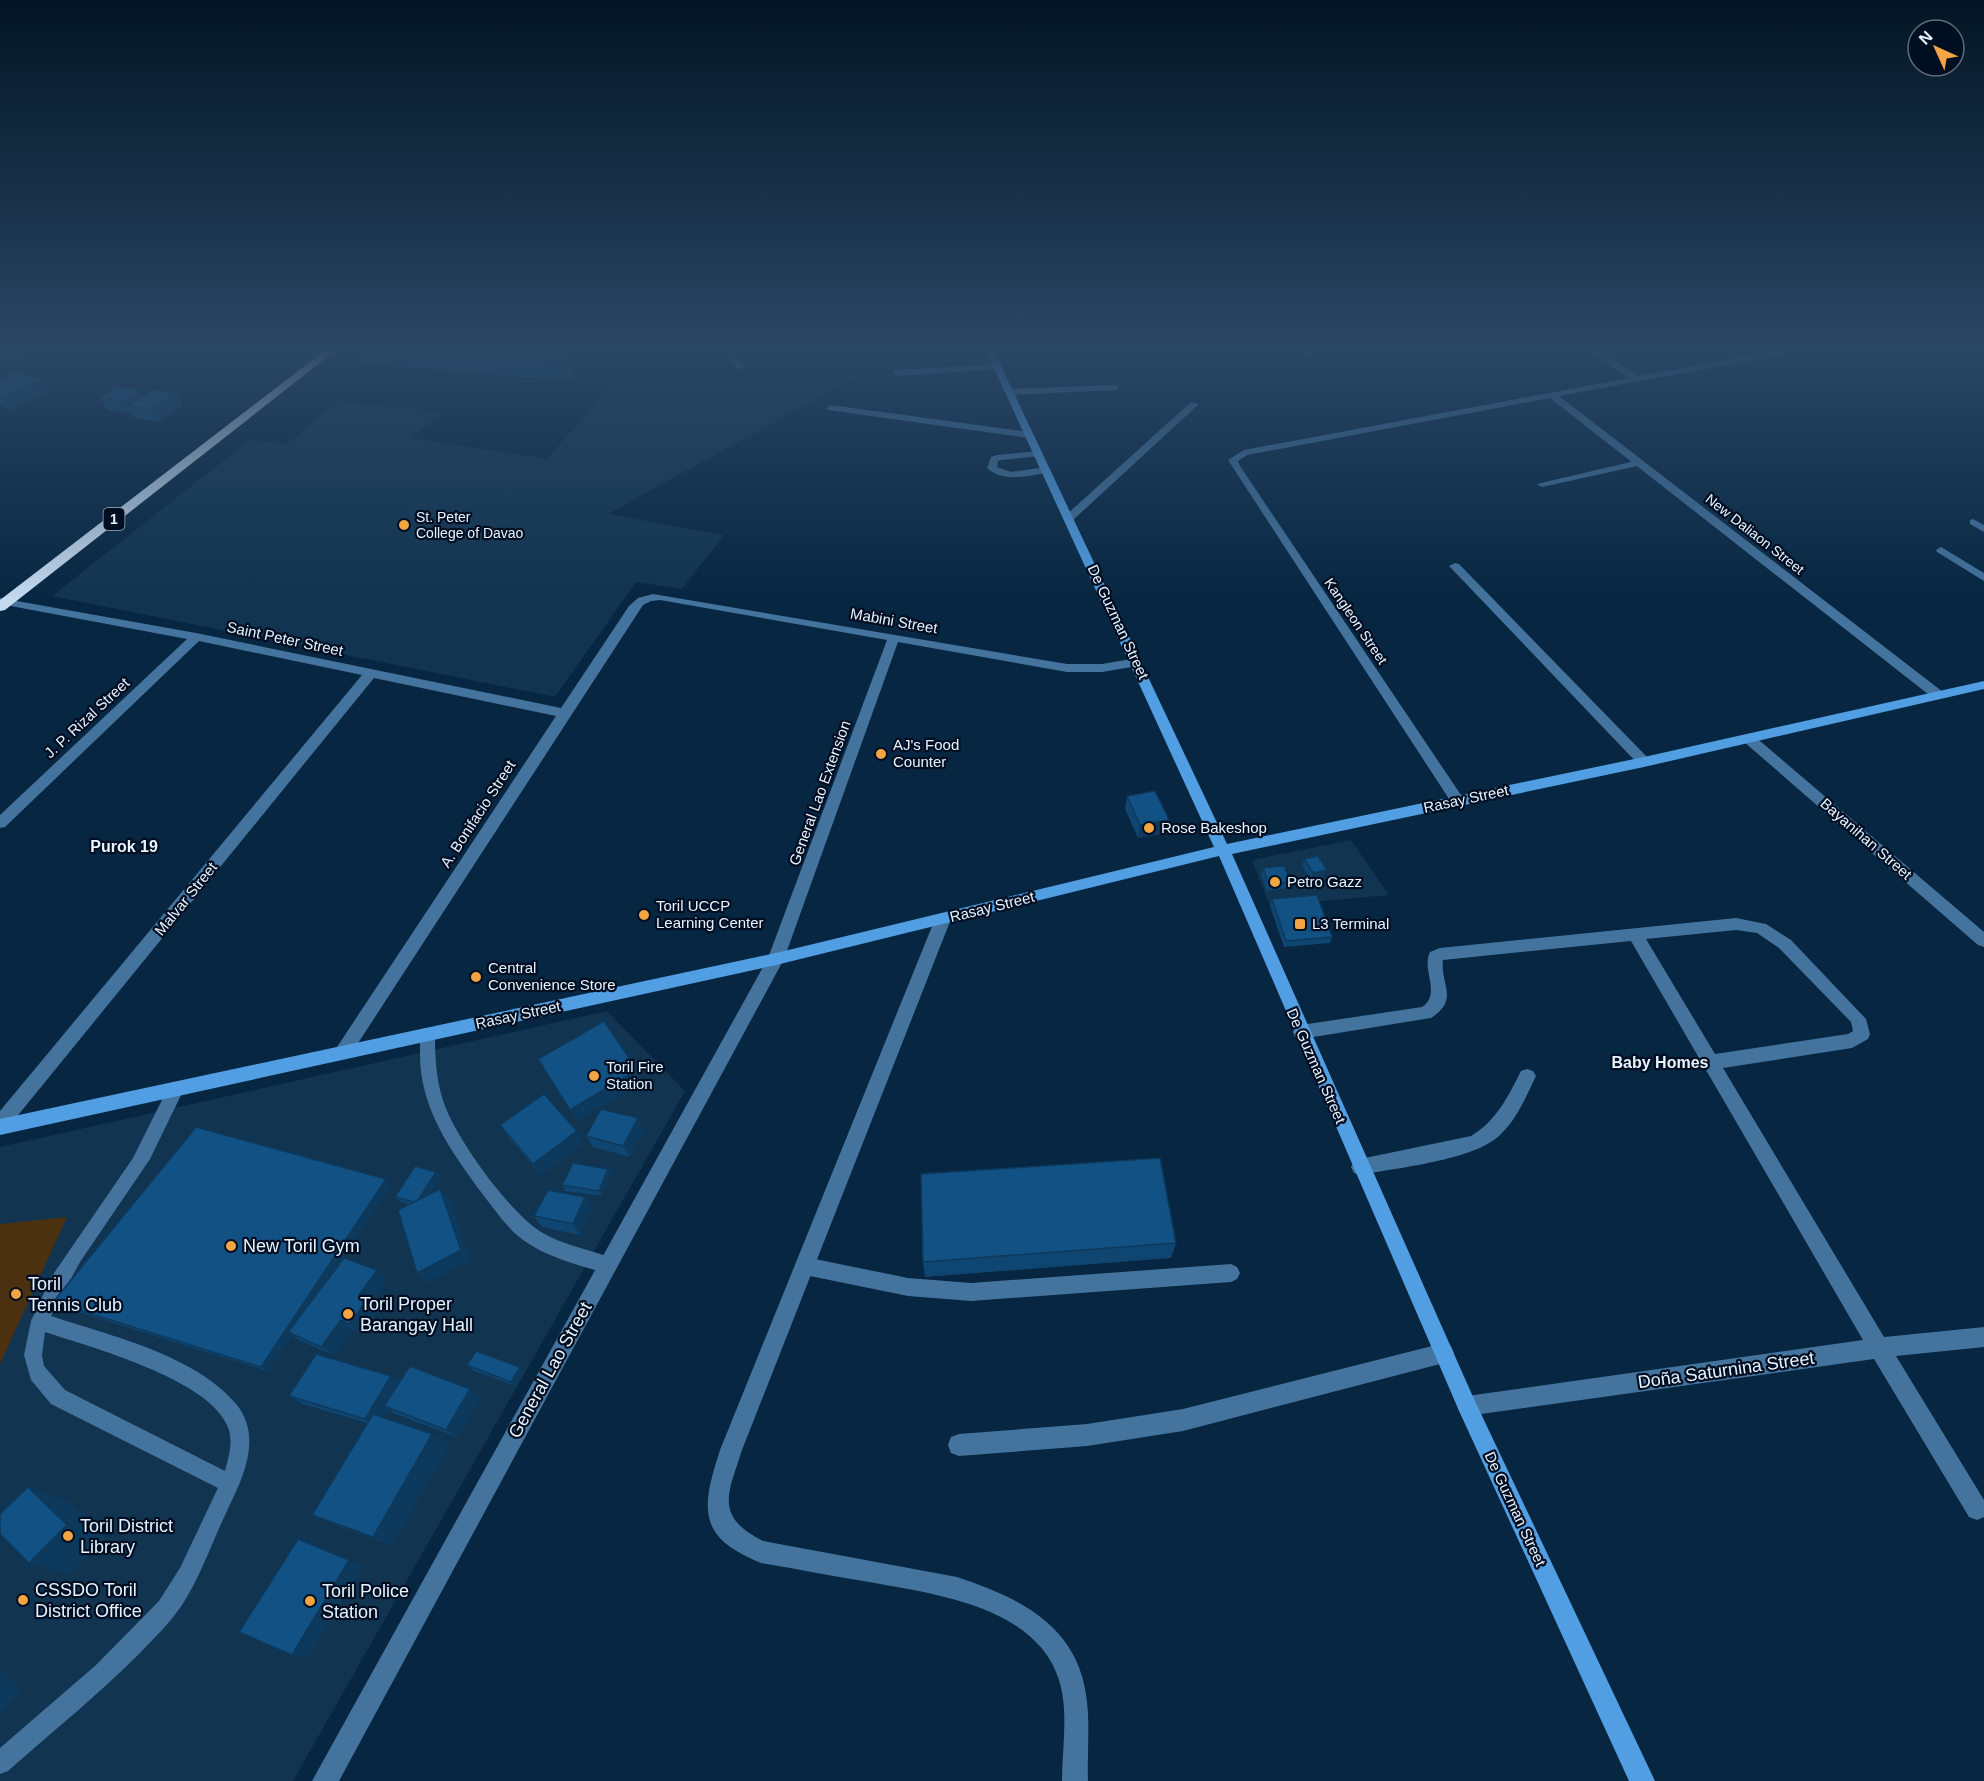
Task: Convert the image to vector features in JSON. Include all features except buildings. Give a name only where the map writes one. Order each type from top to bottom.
[{"type":"highway","name":"1","points":[[2,603],[222,434]]},
{"type":"street","points":[[1022,434],[1029,435]]},
{"type":"street","points":[[1069,518],[1161,434]]},
{"type":"street","name":"Kangleon Street","points":[[1337,434],[1244,453],[1233,460],[1458,801]]},
{"type":"street","name":"New Daliaon Street","points":[[1602,434],[1938,695]]},
{"type":"street","name":"De Guzman Street","points":[[1029,435],[1223,850],[1360,1167],[1467,1406],[1642,1781]]},
{"type":"street","points":[[1455,566],[1644,762]]},
{"type":"street","name":"Mabini Street","points":[[645,599],[660,597],[1067,668],[1102,668],[1137,662]]},
{"type":"street","name":"A. Bonifacio Street","points":[[343,1052],[633,608],[645,599]]},
{"type":"street","name":"Saint Peter Street","points":[[2,603],[196,638],[563,713]]},
{"type":"street","name":"J. P. Rizal Street","points":[[0,823],[196,638]]},
{"type":"street","name":"General Lao Extension","points":[[776,959],[894,638]]},
{"type":"street","name":"Malvar Street","points":[[0,1125],[371,673]]},
{"type":"street","name":"Rasay Street","points":[[0,1125],[776,959],[1223,850],[1644,762],[1982,687]]},
{"type":"street","name":"Bayanihan Street","points":[[1748,738],[1984,941]]},
{"type":"street","points":[[943,919],[731,1450],[717,1499],[717,1515],[727,1533],[741,1543],[761,1552],[944,1583],[991,1600],[1015,1612],[1041,1633],[1058,1651],[1070,1676],[1074,1703],[1075,1781]]},
{"type":"street","points":[[1301,1032],[1425,1013],[1434,1009],[1439,1002],[1440,990],[1434,963],[1436,956],[1440,954],[1636,936],[1736,924],[1761,928],[1785,944],[1852,1012],[1862,1027],[1862,1034],[1852,1041],[1711,1062]]},
{"type":"street","points":[[1636,936],[1879,1348],[1977,1509]]},
{"type":"street","name":"General Lao Street","points":[[325,1781],[776,959]]},
{"type":"street","points":[[1360,1167],[1474,1144],[1488,1137],[1511,1111],[1527,1076]]},
{"type":"street","name":"Doña Saturnina Street","points":[[1467,1406],[1879,1348],[1984,1337]]},
{"type":"street","points":[[959,1445],[1087,1435],[1183,1420],[1444,1353]]},
{"type":"lane","points":[[1038,454],[1000,457],[994,459],[992,468],[1002,474],[1046,470]]},
{"type":"lane","points":[[1542,484],[1639,463]]},
{"type":"lane","points":[[1973,522],[1984,529]]},
{"type":"lane","points":[[1941,550],[1984,578]]},
{"type":"lane","points":[[428,1034],[426,1061],[430,1088],[439,1116],[453,1141],[497,1200],[516,1224],[533,1237],[553,1248],[608,1265]]},
{"type":"lane","points":[[176,1089],[163,1121],[153,1138],[109,1207],[64,1271],[40,1321],[33,1353],[36,1369],[42,1381],[58,1397],[231,1484]]},
{"type":"lane","points":[[805,1266],[870,1282],[941,1292],[971,1292],[1231,1273]]},
{"type":"lane","points":[[0,1763],[118,1660],[157,1620],[175,1596],[231,1484],[239,1455],[240,1430],[232,1413],[196,1382],[169,1367],[40,1321]]},
{"type":"shaded area","name":"St. Peter College of Davao","points":[[299,434],[416,434],[411,438],[547,459],[569,434],[753,434],[608,514],[724,535],[682,589],[636,582],[555,697],[52,596],[250,440],[287,444]]},
{"type":"shaded area","points":[[1351,840],[1389,895],[1270,906],[1252,860]]},
{"type":"shaded area","points":[[607,1011],[685,1091],[293,1781],[0,1781],[0,1147]]},
{"type":"shaded area","name":"Toril Tennis Club","points":[[67,1217],[0,1364],[0,1224]]},
{"type":"place","name":"St. Peter College of Davao","points":[[404,525]]},
{"type":"place","name":"AJ's Food Counter","points":[[881,754]]},
{"type":"place","name":"Rose Bakeshop","points":[[1149,828]]},
{"type":"place","name":"Petro Gazz","points":[[1275,882]]},
{"type":"place","name":"Toril UCCP Learning Center","points":[[644,915]]},
{"type":"place","name":"L3 Terminal","points":[[1300,924]]},
{"type":"place","name":"Central Convenience Store","points":[[476,977]]},
{"type":"place","name":"Toril Fire Station","points":[[594,1076]]},
{"type":"place","name":"New Toril Gym","points":[[231,1246]]},
{"type":"place","name":"Toril Tennis Club","points":[[16,1294]]},
{"type":"place","name":"Toril Proper Barangay Hall","points":[[348,1314]]},
{"type":"place","name":"Toril District Library","points":[[68,1536]]},
{"type":"place","name":"CSSDO Toril District Office","points":[[23,1600]]},
{"type":"place","name":"Toril Police Station","points":[[310,1601]]},
{"type":"district","name":"Purok 19","points":[[124,846]]},
{"type":"district","name":"Baby Homes","points":[[1660,1062]]}]
